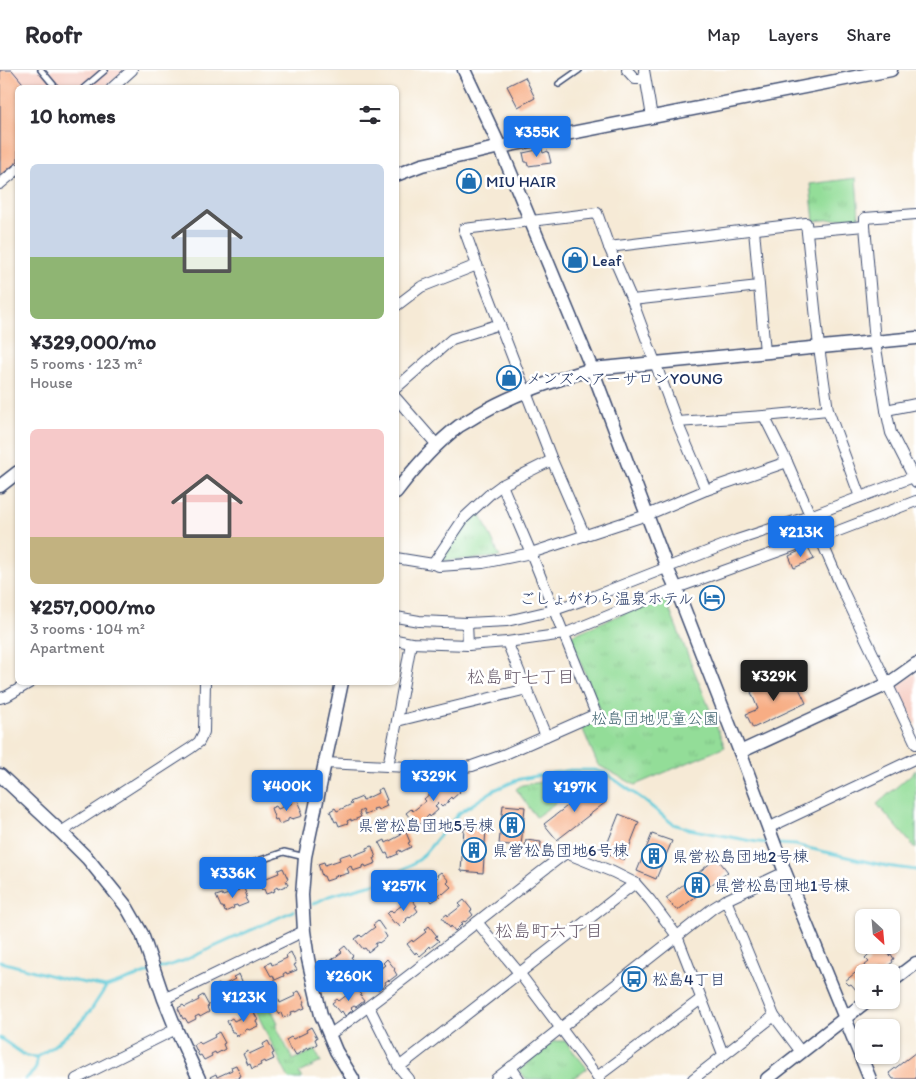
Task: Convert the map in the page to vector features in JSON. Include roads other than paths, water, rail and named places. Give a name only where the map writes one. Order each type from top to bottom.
[{"type":"street","points":[[115,85],[132,70]]},
{"type":"street","points":[[464,70],[500,147],[592,369],[785,872],[870,1079]]},
{"type":"street","points":[[626,70],[635,79],[645,74],[652,117]]},
{"type":"street","points":[[399,174],[422,165],[500,147],[891,70]]},
{"type":"street","points":[[0,184],[15,172]]},
{"type":"street","points":[[585,536],[552,460],[464,229],[597,213],[609,248],[632,300],[677,422],[706,490]]},
{"type":"street","points":[[399,617],[419,621],[467,623],[507,621],[554,610],[737,540],[915,479],[891,433],[886,410],[875,342],[865,218],[916,214]]},
{"type":"street","points":[[609,248],[806,223],[819,347],[828,410],[860,497]]},
{"type":"street","points":[[807,231],[865,226]]},
{"type":"street","points":[[754,230],[765,352]]},
{"type":"street","points":[[399,304],[421,287],[477,265]]},
{"type":"street","points":[[632,300],[760,286]]},
{"type":"street","points":[[399,385],[452,339],[500,324]]},
{"type":"street","points":[[399,488],[417,464],[460,426],[491,407],[526,391],[592,369],[916,338]]},
{"type":"street","points":[[399,401],[437,445]]},
{"type":"street","points":[[886,410],[916,404]]},
{"type":"street","points":[[677,422],[828,410]]},
{"type":"street","points":[[764,416],[787,462],[820,538],[916,744]]},
{"type":"street","points":[[434,564],[464,518],[491,493],[502,485],[552,460]]},
{"type":"street","points":[[399,558],[439,566],[483,563],[531,552],[647,515],[706,490],[787,462]]},
{"type":"street","points":[[0,486],[15,474]]},
{"type":"street","points":[[325,763],[449,769],[472,766],[596,714],[502,485]]},
{"type":"street","points":[[399,641],[411,643],[468,645],[564,634],[676,588],[820,538],[916,501]]},
{"type":"street","points":[[467,623],[468,645]]},
{"type":"street","points":[[507,642],[546,736]]},
{"type":"street","points":[[388,766],[411,643]]},
{"type":"street","points":[[740,752],[888,684],[916,664]]},
{"type":"street","points":[[0,698],[26,685]]},
{"type":"street","points":[[61,832],[199,742],[204,732],[205,685]]},
{"type":"street","points":[[341,685],[306,857],[302,895],[304,931],[321,1015],[336,1051],[353,1079]]},
{"type":"street","points":[[397,721],[527,689]]},
{"type":"street","points":[[769,831],[916,758]]},
{"type":"street","points":[[0,775],[88,860],[126,906],[142,934],[176,1030],[199,1079]]},
{"type":"street","points":[[329,1035],[369,1007],[566,853],[635,883],[650,900],[677,936],[723,1054]]},
{"type":"street","points":[[496,1079],[713,908],[785,872]]},
{"type":"street","points":[[399,1067],[635,883]]},
{"type":"street","points":[[726,900],[774,1016],[801,1052]]},
{"type":"street","points":[[477,922],[520,974],[598,1078],[702,999]]},
{"type":"street","points":[[164,999],[304,931]]},
{"type":"street","points":[[900,975],[916,963]]},
{"type":"street","points":[[369,1007],[399,1067],[409,1079]]},
{"type":"street","points":[[767,1079],[856,1009]]},
{"type":"street","points":[[693,1079],[774,1016]]},
{"type":"street","points":[[76,1079],[176,1030]]},
{"type":"street","points":[[511,1067],[519,1079]]},
{"type":"lane","points":[[41,70],[54,85]]},
{"type":"lane","points":[[88,85],[105,70]]},
{"type":"lane","points":[[559,84],[579,70]]},
{"type":"lane","points":[[265,793],[297,781],[320,787]]},
{"type":"lane","points":[[206,884],[215,876],[284,852],[306,857]]},
{"type":"waterway","points":[[313,904],[329,896],[380,882],[420,859],[458,814],[494,790],[520,779],[570,770],[595,770],[605,773],[641,798],[673,824],[689,829],[770,843]]},
{"type":"waterway","points":[[778,844],[795,845],[886,866],[916,870]]},
{"type":"waterway","points":[[158,969],[183,961],[293,911]]},
{"type":"waterway","points":[[0,961],[60,978],[106,987],[152,971]]},
{"type":"waterway","points":[[0,1038],[26,1056],[37,1057],[76,1027],[91,1010],[106,987]]},
{"type":"waterway","points":[[25,1079],[35,1070],[37,1057]]},
{"type":"place","name":"MIU HAIR","points":[[469,181]]},
{"type":"place","name":"Leaf","points":[[575,260]]},
{"type":"place","name":"メンズヘアーサロンYOUNG","points":[[509,378]]},
{"type":"place","name":"ごしょがわら温泉ホテル","points":[[712,598]]},
{"type":"place","name":"県営松島団地5号棟","points":[[512,825]]},
{"type":"place","name":"県営松島団地6号棟","points":[[474,850]]},
{"type":"place","name":"県営松島団地2号棟","points":[[654,856]]},
{"type":"place","name":"県営松島団地1号棟","points":[[697,885]]},
{"type":"place","name":"松島4丁目","points":[[634,979]]},
{"type":"district","name":"松島町七丁目","points":[[521,677]]},
{"type":"district","name":"松島町六丁目","points":[[549,931]]},
{"type":"park label","name":"松島団地児童公園","points":[[655,718]]}]
